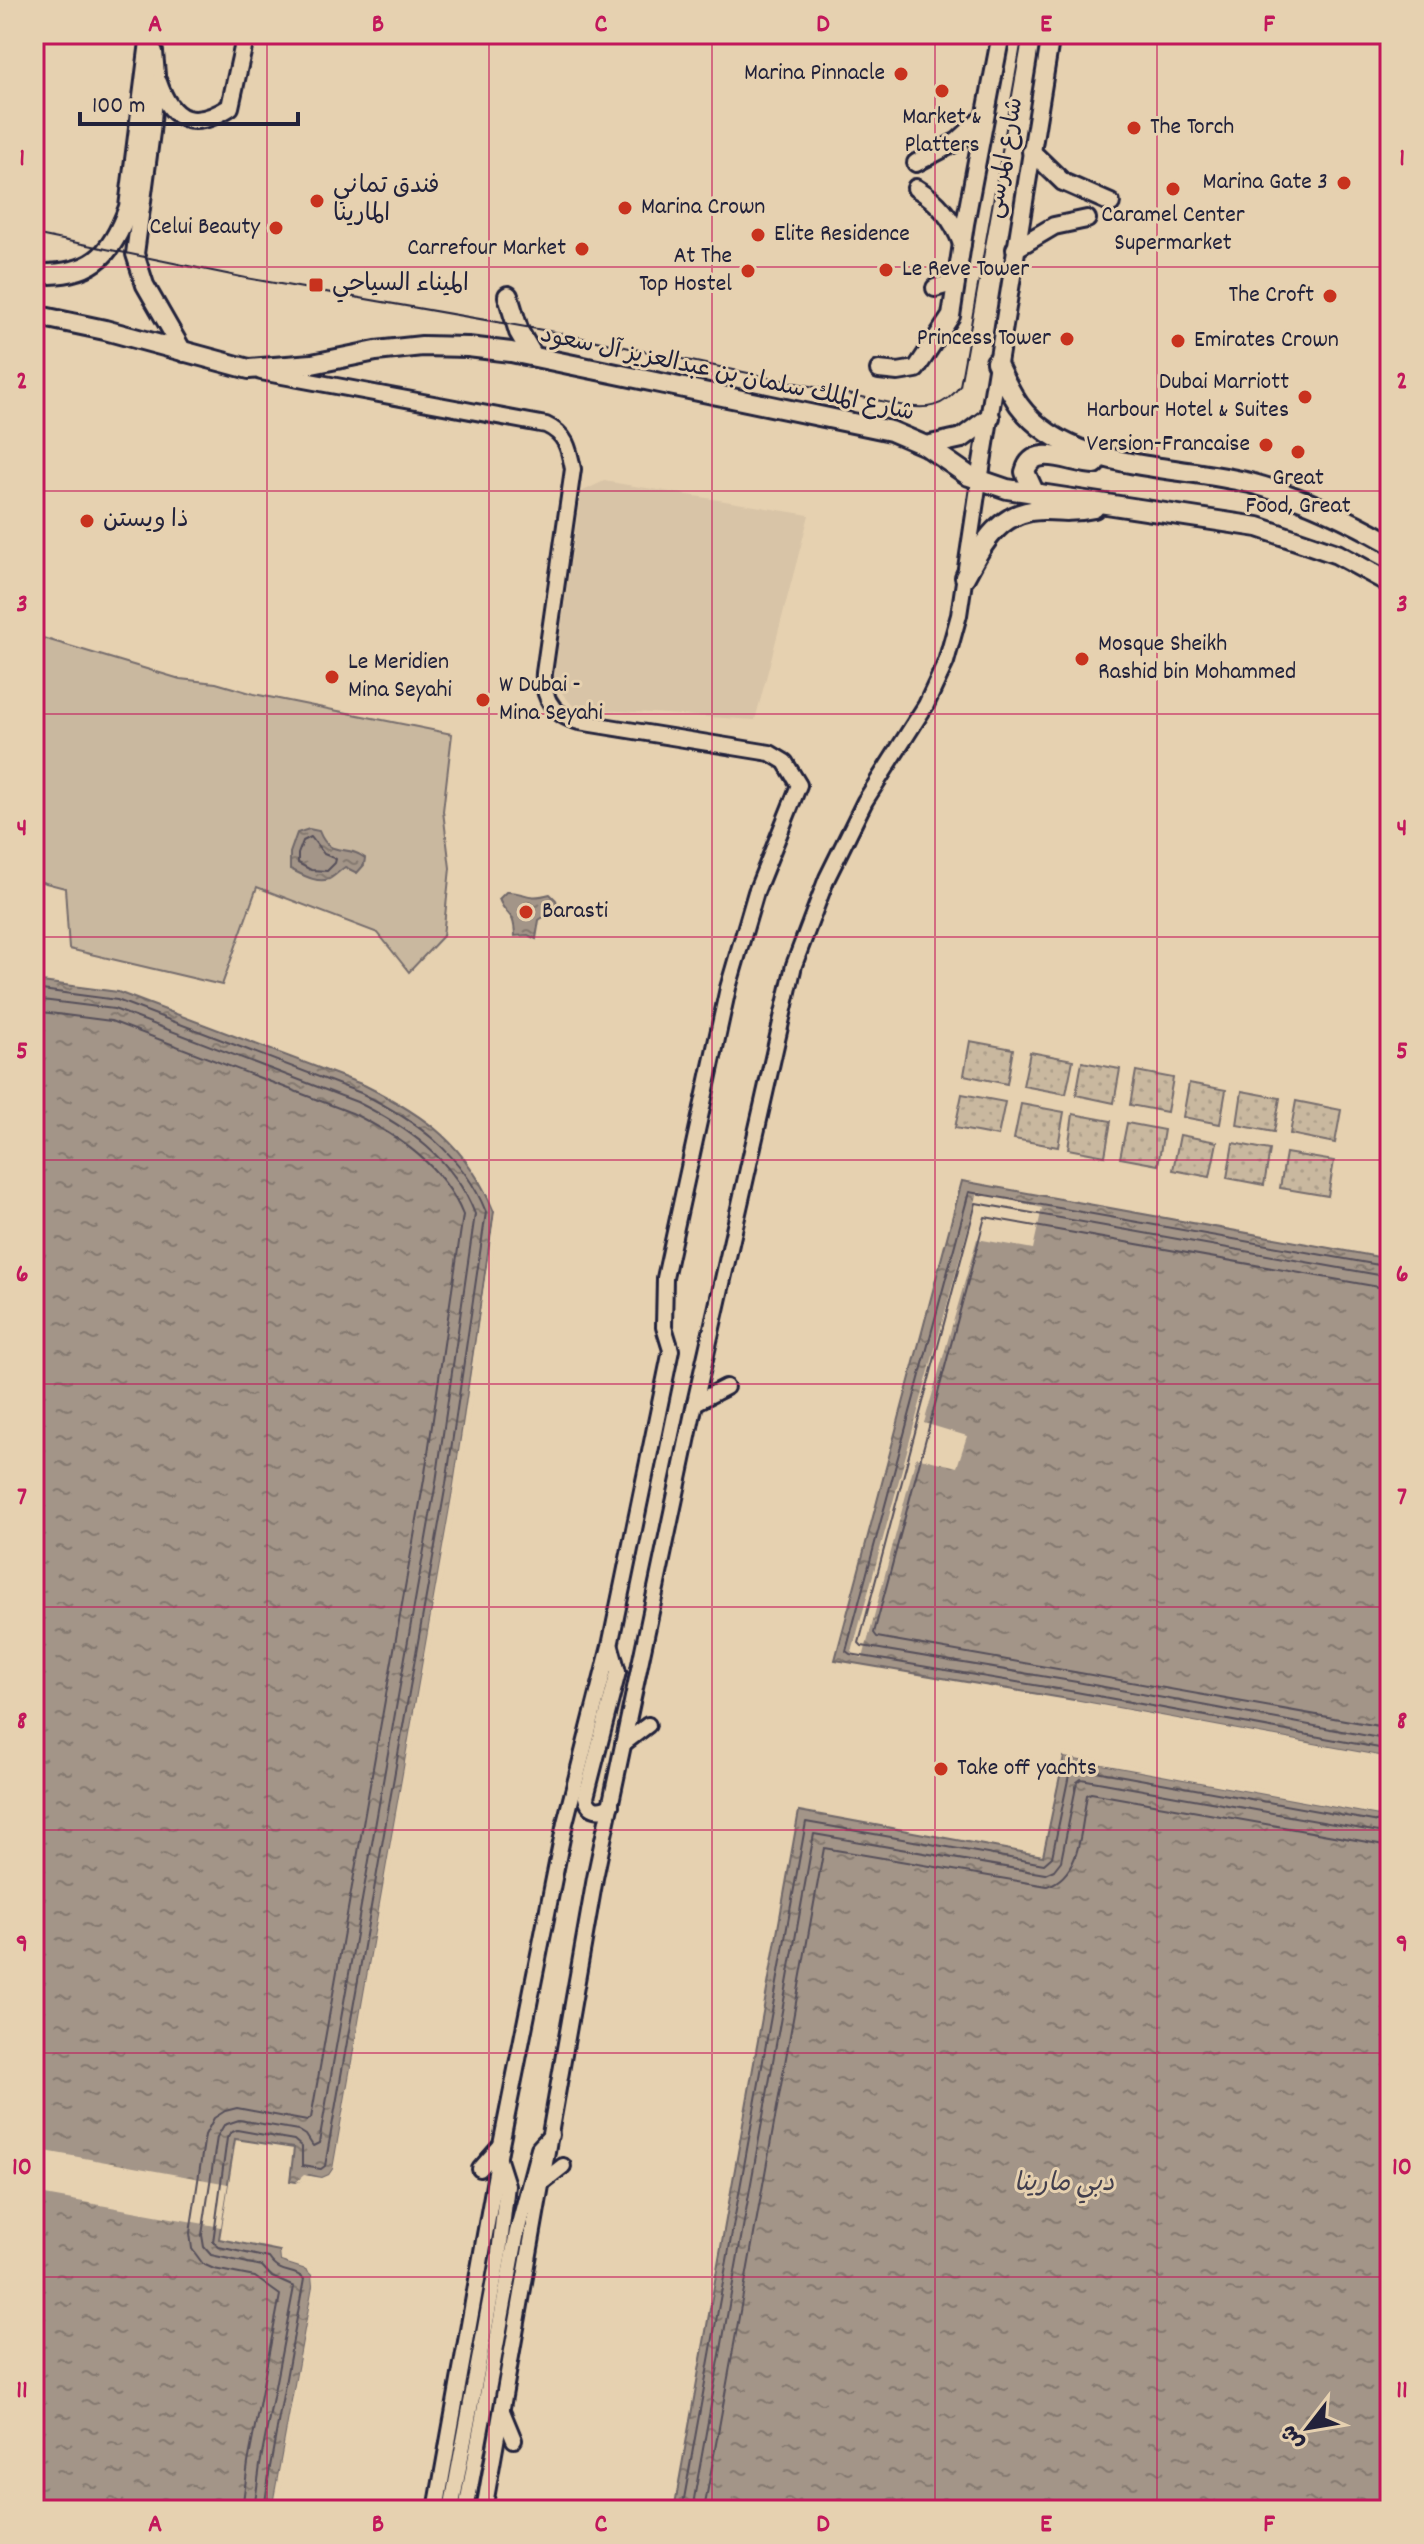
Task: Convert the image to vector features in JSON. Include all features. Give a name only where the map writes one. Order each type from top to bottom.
[{"type":"main road","points":[[152,34],[156,75],[164,100],[185,118],[198,121],[210,120],[230,107],[246,34]]},
{"type":"main road","points":[[36,274],[76,271],[89,265],[110,249],[121,228],[129,207],[152,34]]},
{"type":"main road","name":"شارع المرسى","points":[[879,370],[898,372],[916,369],[951,316],[1001,34]]},
{"type":"main road","name":"شارع المرسى","points":[[979,481],[1051,34]]},
{"type":"main road","points":[[156,75],[135,254],[151,298],[184,353]]},
{"type":"main road","points":[[916,163],[958,141],[985,116]]},
{"type":"main road","points":[[1031,151],[1063,182],[1111,203]]},
{"type":"main road","points":[[916,188],[930,196],[945,212],[962,244]]},
{"type":"main road","points":[[1015,249],[1054,226],[1087,219]]},
{"type":"main road","points":[[935,288],[956,282]]},
{"type":"main road","points":[[508,296],[519,332],[533,356]]},
{"type":"main road","name":"شارع الملك سلمان بن عبدالعزيز آل سعود","points":[[34,315],[105,330],[249,369],[312,364],[376,351],[422,346],[490,349],[533,356],[904,435],[979,481],[1007,489],[1231,521],[1272,530],[1337,554],[1390,583]]},
{"type":"main road","points":[[996,362],[1020,406],[1040,427],[1068,446],[1105,457],[1264,487],[1336,515],[1390,543]]},
{"type":"main road","points":[[926,446],[962,438],[990,417]]},
{"type":"main road","points":[[1035,494],[1025,472],[1027,463],[1034,457],[1043,455],[1091,464],[1105,457]]},
{"type":"main road","points":[[965,577],[987,536],[1010,518],[1030,511],[1079,511],[1106,504]]},
{"type":"street","points":[[249,369],[546,425],[558,432],[568,444],[573,469],[544,673],[544,690],[551,705],[563,716],[579,722],[770,753],[791,769],[799,785],[756,892],[728,988],[665,1278],[664,1327],[671,1350],[610,1646],[565,1823],[500,2152],[436,2510]]},
{"type":"street","points":[[484,2510],[592,1893],[695,1403],[798,953],[827,878],[865,801],[914,726],[937,684],[953,639],[979,481]]},
{"type":"street","points":[[695,1403],[726,1387]]},
{"type":"street","points":[[610,1646],[618,1672],[586,1797],[595,1810],[611,1805]]},
{"type":"street","points":[[623,1744],[648,1725]]},
{"type":"street","points":[[466,2510],[517,2232],[539,2148],[551,2135]]},
{"type":"street","points":[[480,2169],[500,2152]]},
{"type":"street","points":[[451,2510],[499,2253],[507,2185],[500,2152]]},
{"type":"street","points":[[544,2181],[563,2166]]},
{"type":"street","points":[[501,2410],[514,2440]]},
{"type":"shaded area","points":[[604,481],[809,515],[755,720],[575,708],[553,683],[581,492]]},
{"type":"shaded area","points":[[34,616],[37,616],[36,636],[180,679],[216,683],[254,694],[452,734],[443,811],[450,868],[443,936],[409,972],[378,933],[257,887],[222,985],[69,949],[65,888],[34,880]]},
{"type":"shaded area","points":[[970,1041],[1013,1049],[1007,1084],[964,1075]]},
{"type":"shaded area","points":[[1030,1052],[1073,1060],[1066,1094],[1023,1086]]},
{"type":"shaded area","points":[[1082,1062],[1120,1069],[1114,1103],[1076,1095]]},
{"type":"shaded area","points":[[1136,1071],[1173,1078],[1167,1112],[1130,1105]]},
{"type":"shaded area","points":[[1189,1083],[1226,1090],[1220,1124],[1183,1117]]},
{"type":"shaded area","points":[[1242,1091],[1280,1098],[1274,1132],[1237,1125]]},
{"type":"shaded area","points":[[962,1094],[1005,1102],[998,1136],[955,1128]]},
{"type":"shaded area","points":[[1296,1101],[1341,1110],[1335,1143],[1290,1134]]},
{"type":"shaded area","points":[[1021,1104],[1064,1112],[1058,1147],[1014,1139]]},
{"type":"shaded area","points":[[1073,1114],[1111,1121],[1105,1156],[1068,1149]]},
{"type":"shaded area","points":[[1127,1123],[1164,1130],[1158,1165],[1120,1158]]},
{"type":"shaded area","points":[[1180,1135],[1217,1142],[1210,1177],[1173,1170]]},
{"type":"shaded area","points":[[1233,1143],[1270,1150],[1264,1185],[1227,1178]]},
{"type":"shaded area","points":[[1286,1153],[1334,1161],[1328,1196],[1280,1188]]},
{"type":"water","points":[[309,829],[319,831],[323,840],[333,848],[351,851],[365,858],[364,865],[357,873],[345,867],[324,880],[309,878],[290,869],[290,853],[297,833]]},
{"type":"water","points":[[506,892],[530,896],[550,894],[556,900],[558,907],[539,920],[536,939],[528,935],[515,936],[511,917],[499,899]]},
{"type":"water","points":[[34,981],[118,992],[364,1085],[407,1108],[442,1135],[471,1168],[494,1212],[454,1485],[333,2169],[322,2178],[309,2175],[296,2182],[290,2181],[294,2148],[235,2139],[219,2239],[280,2251],[281,2261],[306,2269],[312,2275],[313,2286],[272,2510],[34,2510]]},
{"type":"water","points":[[962,1181],[1390,1259],[1390,1758],[835,1660]]},
{"type":"water","name":"دبي مارينا","points":[[1064,1757],[1390,1817],[1390,2510],[674,2510],[799,1811],[1043,1856]]},
{"type":"pier","points":[[978,1192],[1042,1208],[1033,1249],[977,1239],[924,1423],[967,1436],[957,1467],[916,1457],[863,1658],[851,1655]]},
{"type":"pier","points":[[496,1206],[498,1212],[490,1277],[458,1486],[337,2169],[332,2178],[323,2181],[309,2179],[296,2182],[304,2175],[322,2178],[333,2169],[454,1485]]},
{"type":"pier","points":[[1074,1700],[1390,1758],[1390,1762],[1074,1704]]},
{"type":"pier","points":[[1065,1753],[1390,1813],[1390,1817],[1064,1757]]},
{"type":"pier","points":[[34,2149],[228,2184],[221,2227],[34,2193]]},
{"type":"pier","points":[[280,2251],[284,2252],[284,2258],[309,2266],[316,2274],[317,2286],[276,2510],[272,2510],[313,2286],[312,2275],[306,2269],[281,2261]]},
{"type":"tram line","points":[[34,234],[246,278],[554,332],[900,405],[934,406],[948,399],[960,386],[1023,34]]},
{"type":"place","name":"Marina Pinnacle","points":[[901,74]]},
{"type":"place","name":"Market & Platters","points":[[942,91]]},
{"type":"place","name":"The Torch","points":[[1134,128]]},
{"type":"place","name":"Marina Gate 3","points":[[1344,183]]},
{"type":"place","name":"Caramel Center Supermarket","points":[[1173,189]]},
{"type":"place","name":"فندق تماني المارينا","points":[[317,201]]},
{"type":"place","name":"Marina Crown","points":[[625,208]]},
{"type":"place","name":"Celui Beauty","points":[[276,228]]},
{"type":"place","name":"Elite Residence","points":[[758,235]]},
{"type":"place","name":"Carrefour Market","points":[[582,249]]},
{"type":"place","name":"Le Reve Tower","points":[[886,270]]},
{"type":"place","name":"At The Top Hostel","points":[[748,271]]},
{"type":"place","name":"الميناء السياحي","points":[[316,285]]},
{"type":"place","name":"The Croft","points":[[1330,296]]},
{"type":"place","name":"Princess Tower","points":[[1067,339]]},
{"type":"place","name":"Emirates Crown","points":[[1178,341]]},
{"type":"place","name":"Dubai Marriott Harbour Hotel & Suites","points":[[1305,397]]},
{"type":"place","name":"Version-Francaise","points":[[1266,445]]},
{"type":"place","name":"Great Food, Great","points":[[1298,452]]},
{"type":"place","name":"ذا ويستن","points":[[87,521]]},
{"type":"place","name":"Mosque Sheikh Rashid bin Mohammed","points":[[1082,659]]},
{"type":"place","name":"Le Meridien Mina Seyahi","points":[[332,677]]},
{"type":"place","name":"W Dubai - Mina Seyahi","points":[[483,700]]},
{"type":"place","name":"Barasti","points":[[526,912]]},
{"type":"place","name":"Take off yachts","points":[[941,1769]]}]
